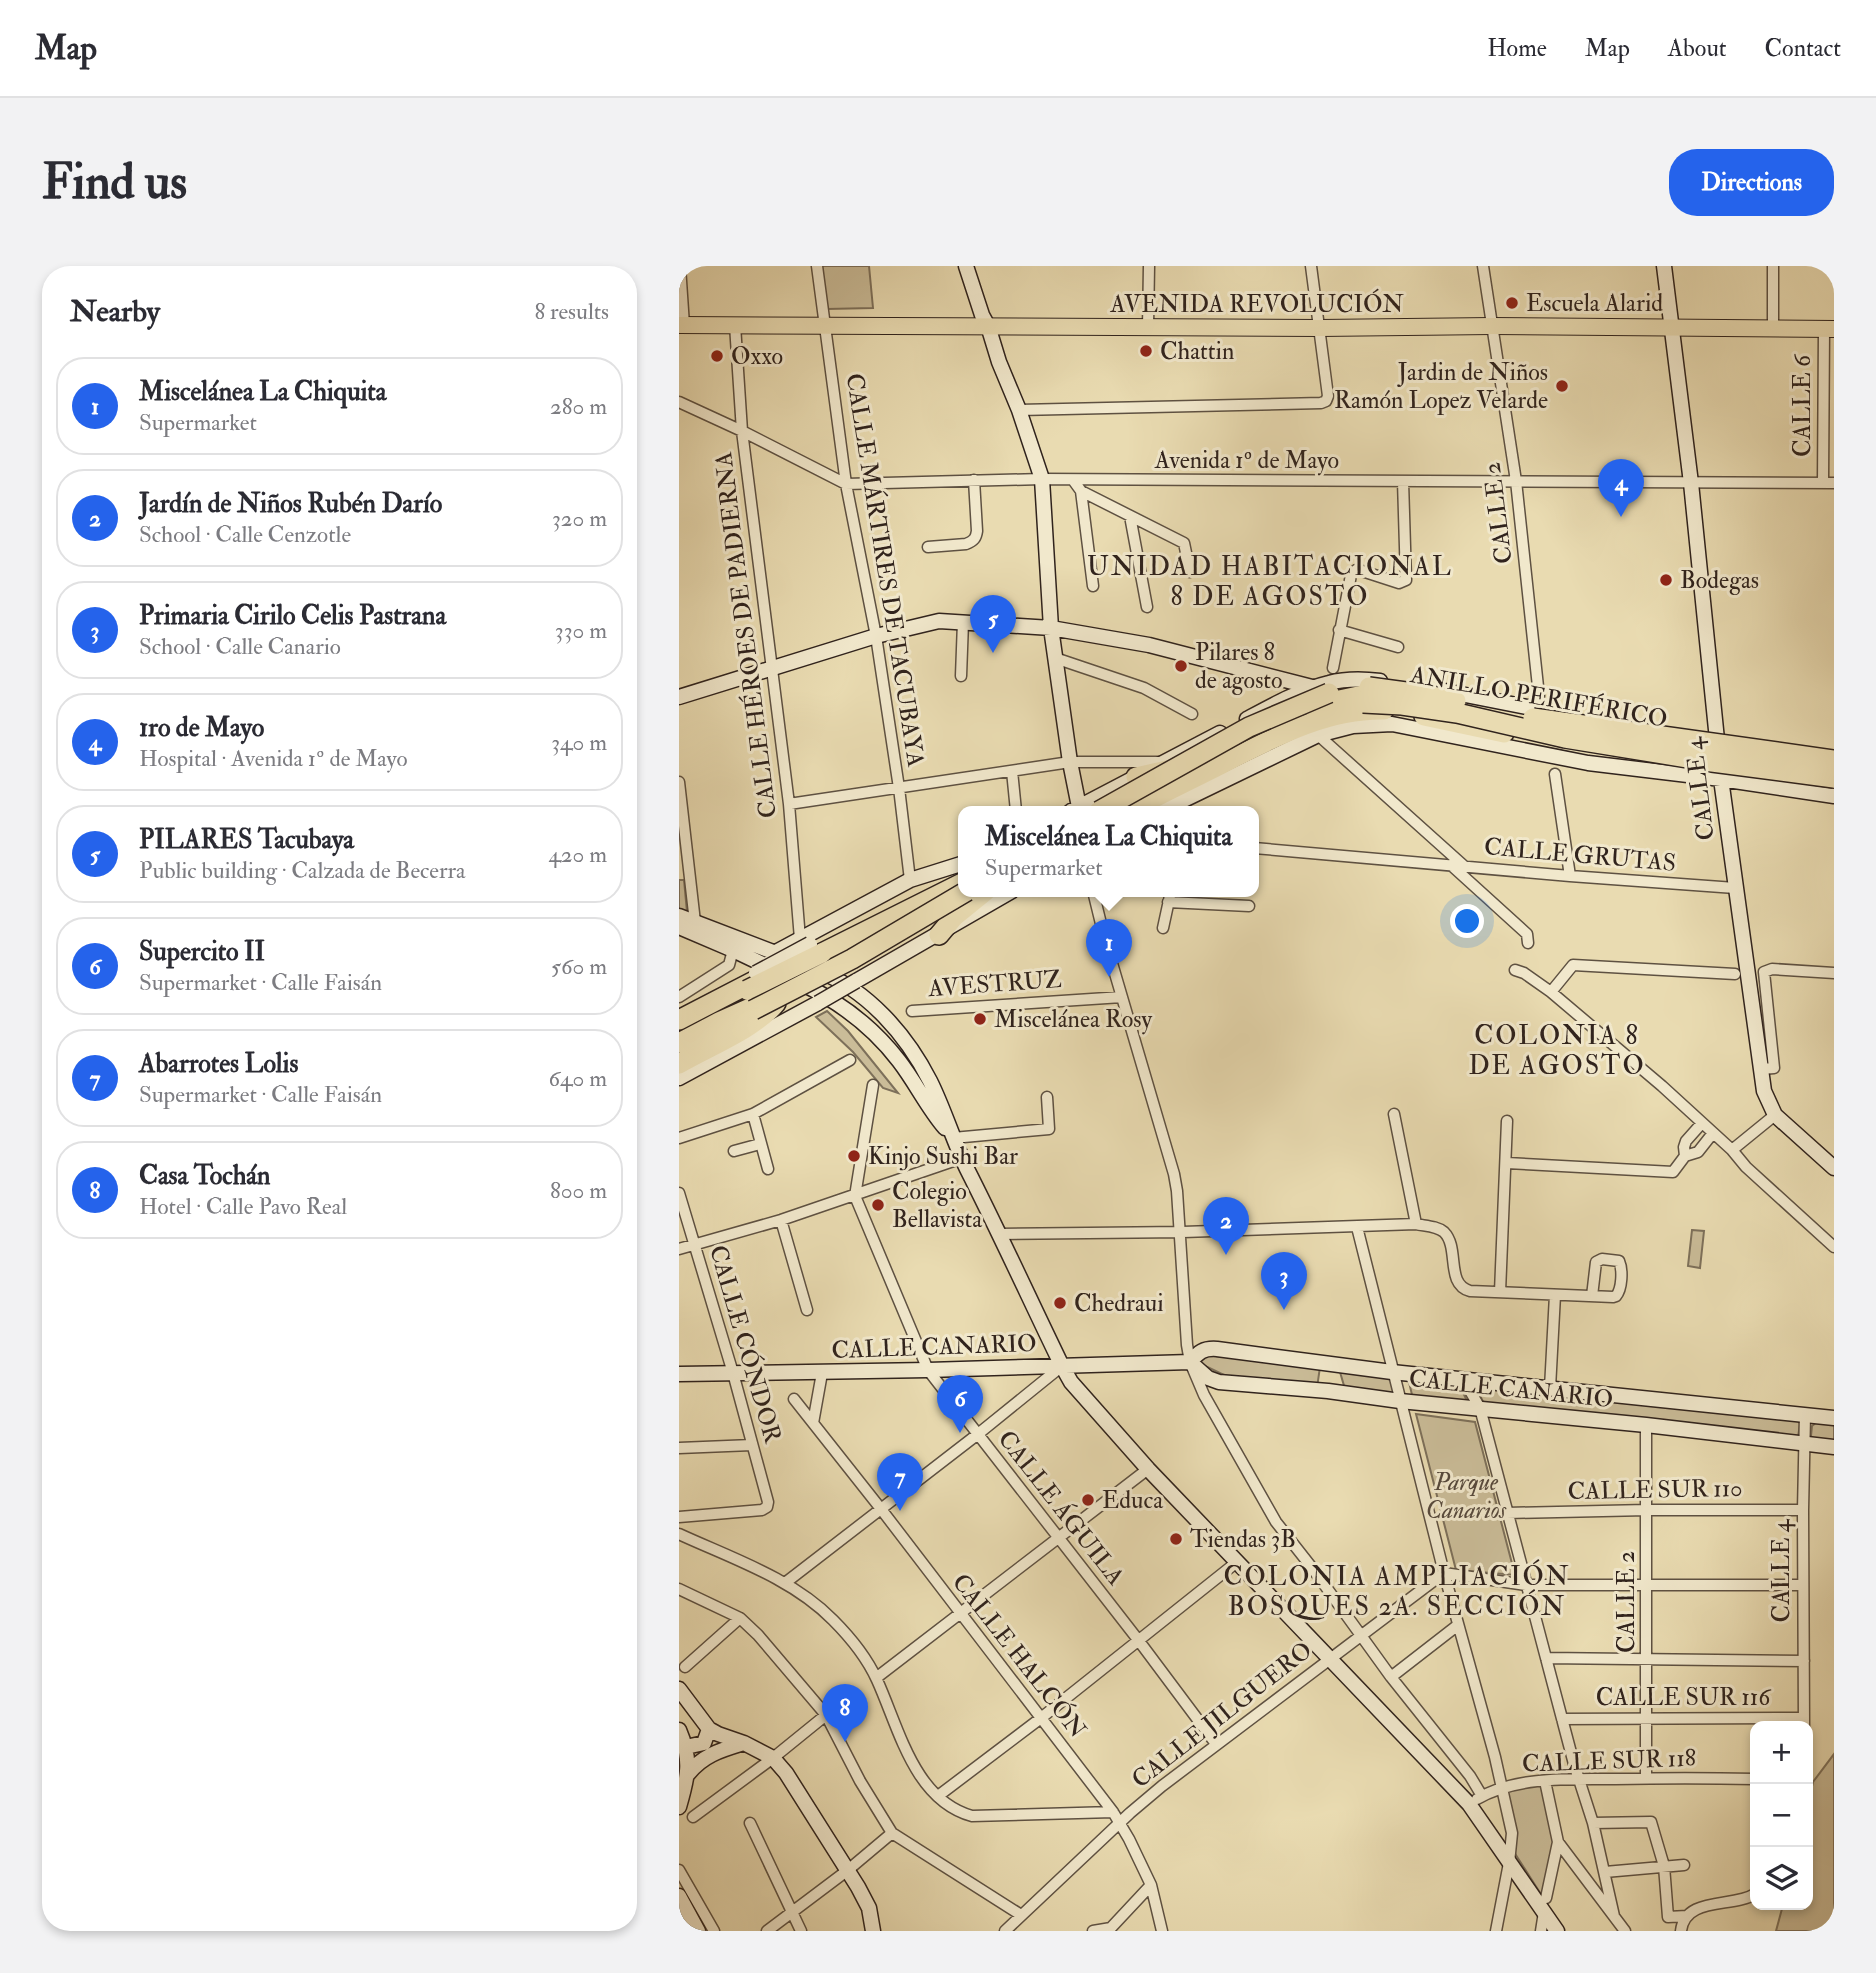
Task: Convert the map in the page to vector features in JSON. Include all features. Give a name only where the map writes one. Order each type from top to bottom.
[{"type":"highway","points":[[1108,806],[1249,727],[1329,693],[1369,687],[1428,695],[1538,719],[1834,760]]},
{"type":"highway","name":"ANILLO PERIFÉRICO","points":[[1086,806],[1166,766],[1315,704],[1363,695],[1416,697],[1542,725],[1834,780]]},
{"type":"highway","points":[[1123,806],[1250,741],[1325,710],[1363,703],[1402,705],[1457,713],[1566,738],[1834,780]]},
{"type":"highway","name":"ANILLO PERIFÉRICO","points":[[1141,806],[1282,734],[1320,719],[1364,710],[1387,710],[1537,740],[1720,759],[1834,767]]},
{"type":"highway","points":[[1438,719],[1473,741]]},
{"type":"highway","points":[[1136,777],[1166,766]]},
{"type":"highway","points":[[679,1020],[812,943],[958,880]]},
{"type":"highway","points":[[679,1025],[958,885]]},
{"type":"highway","points":[[679,1050],[852,959],[958,896]]},
{"type":"highway","points":[[679,1043],[785,992],[840,972],[973,897]]},
{"type":"highway","points":[[939,935],[954,917],[977,897]]},
{"type":"highway","points":[[679,1064],[749,1025],[771,1009],[785,992]]},
{"type":"main road","points":[[966,266],[1042,479],[1051,628],[1070,762],[1079,806]]},
{"type":"main road","name":"CALLE 4","points":[[1664,266],[1691,483],[1735,888],[1764,1091],[1775,1115]]},
{"type":"main road","name":"AVENIDA REVOLUCIÓN","points":[[681,325],[1829,329]]},
{"type":"main road","points":[[679,697],[876,636],[929,623],[963,621],[1051,628],[1149,645],[1315,688]]},
{"type":"main road","points":[[1166,766],[1283,701],[1330,682],[1367,680],[1404,683],[1541,710],[1720,759],[1834,796]]},
{"type":"main road","points":[[1190,803],[1318,735],[1353,726],[1392,724],[1588,763],[1720,759],[1834,751]]},
{"type":"main road","points":[[1085,806],[1136,777]]},
{"type":"main road","points":[[812,943],[910,880],[958,866]]},
{"type":"main road","points":[[679,1010],[763,973],[776,952],[812,943],[958,867]]},
{"type":"main road","points":[[679,1079],[819,998],[856,981],[939,935],[1002,897]]},
{"type":"main road","points":[[679,916],[689,928],[733,950],[763,973],[845,1009],[899,1061],[930,1110],[952,1138]]},
{"type":"main road","points":[[689,928],[840,972],[881,1013],[911,1050],[930,1081],[952,1138],[1062,1366],[1080,1393],[1148,1469],[1469,1804],[1509,1863],[1545,1905],[1557,1931]]},
{"type":"main road","points":[[1775,1115],[1834,1168]]},
{"type":"main road","name":"CALLE CANARIO","points":[[1190,1362],[1206,1348],[1392,1373],[1834,1418]]},
{"type":"main road","name":"CALLE CANARIO","points":[[679,1374],[822,1373],[1190,1362],[1207,1378],[1219,1382],[1646,1425],[1834,1447]]},
{"type":"main road","points":[[679,1689],[709,1729],[773,1758],[786,1773],[869,1908],[873,1931]]},
{"type":"main road","points":[[686,1747],[704,1743],[709,1729]]},
{"type":"main road","points":[[679,1730],[686,1747],[688,1774],[679,1807]]},
{"type":"main road","points":[[688,1774],[710,1754],[744,1743]]},
{"type":"main road","points":[[679,1896],[698,1931]]},
{"type":"street","points":[[680,266],[681,325]]},
{"type":"street","name":"CALLE MÁRTIRES DE TACUBAYA","points":[[817,266],[846,484],[876,636],[910,880]]},
{"type":"street","points":[[1148,327],[1149,266]]},
{"type":"street","points":[[1019,410],[1326,401],[1328,396],[1311,266]]},
{"type":"street","name":"CALLE 2","points":[[1483,266],[1516,481],[1539,696]]},
{"type":"street","points":[[1773,266],[1773,329]]},
{"type":"street","name":"CALLE HÉROES DE PADIERNA","points":[[735,326],[743,431],[789,804],[812,943]]},
{"type":"street","name":"CALLE 6","points":[[1829,329],[1829,483]]},
{"type":"street","name":"Avenida 1º de Mayo","points":[[679,402],[743,431],[846,484],[1042,479],[1829,483]]},
{"type":"street","points":[[928,547],[967,544],[976,537],[974,480]]},
{"type":"street","points":[[1073,480],[1081,491],[1184,543],[1190,572]]},
{"type":"street","points":[[1333,668],[1351,575],[1356,570],[1362,570],[1399,583],[1406,580],[1403,481]]},
{"type":"street","points":[[1081,491],[1093,586]]},
{"type":"street","points":[[1130,516],[1147,607]]},
{"type":"street","points":[[961,676],[963,621]]},
{"type":"street","points":[[1339,630],[1398,647]]},
{"type":"street","points":[[1055,658],[1144,688],[1192,715]]},
{"type":"street","points":[[1318,735],[1464,866]]},
{"type":"street","points":[[789,804],[1070,762],[1166,766]]},
{"type":"street","points":[[1012,771],[1016,806]]},
{"type":"street","points":[[1555,774],[1570,876]]},
{"type":"street","points":[[679,782],[689,928]]},
{"type":"street","name":"CALLE GRUTAS","points":[[1259,848],[1735,888]]},
{"type":"street","points":[[1451,865],[1527,934],[1528,943]]},
{"type":"street","points":[[1094,897],[1170,1155],[1177,1191],[1187,1345],[1190,1362],[1204,1395],[1276,1522],[1391,1677],[1470,1776],[1482,1796]]},
{"type":"street","points":[[1163,928],[1169,897],[1249,906]]},
{"type":"street","points":[[679,997],[729,965],[733,950]]},
{"type":"street","points":[[1551,992],[1573,965],[1735,974]]},
{"type":"street","points":[[1761,1069],[1775,1068],[1764,972],[1772,969],[1834,973]]},
{"type":"street","points":[[1515,970],[1524,973],[1551,992],[1662,1086],[1834,1247]]},
{"type":"street","name":"AVESTRUZ","points":[[912,1011],[1122,997]]},
{"type":"street","points":[[679,1138],[753,1114],[850,1060]]},
{"type":"street","points":[[855,1196],[873,1086]]},
{"type":"street","points":[[952,1138],[1049,1129],[1047,1097]]},
{"type":"street","points":[[753,1114],[768,1169]]},
{"type":"street","points":[[1394,1114],[1416,1224]]},
{"type":"street","points":[[1732,1150],[1775,1115]]},
{"type":"street","points":[[1500,1292],[1507,1121]]},
{"type":"street","points":[[1685,1156],[1686,1141],[1702,1123]]},
{"type":"street","points":[[1507,1163],[1673,1172],[1685,1156],[1698,1152],[1713,1133]]},
{"type":"street","points":[[734,1151],[760,1144]]},
{"type":"street","points":[[679,1249],[781,1220],[962,1158]]},
{"type":"street","name":"CALLE CÓNDOR","points":[[679,1193],[768,1502],[767,1507],[762,1510],[679,1517]]},
{"type":"street","name":"CALLE ÁGUILA","points":[[855,1196],[928,1370],[1216,1744]]},
{"type":"street","points":[[781,1220],[807,1310]]},
{"type":"street","points":[[999,1234],[1179,1232],[1416,1224],[1434,1227],[1445,1234],[1458,1282],[1463,1289],[1592,1296]]},
{"type":"street","points":[[1357,1227],[1444,1573],[1503,1787],[1512,1833],[1496,1931]]},
{"type":"street","points":[[1549,1388],[1555,1294]]},
{"type":"street","points":[[785,1583],[1062,1366]]},
{"type":"street","points":[[813,1423],[822,1373]]},
{"type":"street","points":[[1463,1379],[1480,1408],[1562,1719],[1593,1823],[1614,1916]]},
{"type":"street","name":"CALLE HALCÓN","points":[[794,1399],[1113,1812],[1151,1885],[1162,1931]]},
{"type":"street","name":"CALLE 4","points":[[1804,1721],[1805,1415]]},
{"type":"street","name":"CALLE 2","points":[[1646,1425],[1646,1778]]},
{"type":"street","points":[[679,1448],[753,1445]]},
{"type":"street","points":[[876,1678],[1148,1469]]},
{"type":"street","name":"CALLE SUR 110","points":[[1507,1513],[1803,1510]]},
{"type":"street","points":[[679,1534],[785,1583],[809,1598],[831,1618],[862,1655],[876,1678],[906,1752],[917,1769],[938,1796],[962,1813],[972,1816],[1113,1812]]},
{"type":"street","points":[[938,1796],[1237,1562]]},
{"type":"street","points":[[1444,1573],[1526,1585],[1803,1585]]},
{"type":"street","name":"CALLE JILGUERO","points":[[1005,1931],[1162,1786],[1444,1573]]},
{"type":"street","points":[[679,1589],[740,1618],[758,1635],[826,1715],[860,1782],[892,1833],[1021,1915]]},
{"type":"street","points":[[685,1667],[740,1618]]},
{"type":"street","points":[[1391,1677],[1458,1625]]},
{"type":"street","points":[[1546,1658],[1804,1661]]},
{"type":"street","points":[[693,1817],[826,1715]]},
{"type":"street","name":"CALLE SUR 116","points":[[1562,1719],[1765,1721]]},
{"type":"street","name":"CALLE SUR 118","points":[[1469,1804],[1503,1787],[1545,1781],[1750,1779]]},
{"type":"street","points":[[1541,1931],[1557,1842],[1545,1781]]},
{"type":"street","points":[[1593,1823],[1651,1822],[1664,1866],[1668,1917],[1688,1916]]},
{"type":"street","points":[[750,1823],[801,1931]]},
{"type":"street","points":[[767,1931],[892,1833]]},
{"type":"street","points":[[1557,1842],[1625,1931]]},
{"type":"street","points":[[1605,1872],[1683,1865]]},
{"type":"street","points":[[679,1870],[714,1931]]},
{"type":"street","points":[[1093,1931],[1109,1929],[1151,1885]]},
{"type":"street","points":[[1681,1931],[1688,1916],[1702,1906],[1750,1897]]},
{"type":"green space","points":[[821,266],[869,266],[873,308],[827,309]]},
{"type":"green space","points":[[679,880],[684,880],[687,912],[679,909]]},
{"type":"green space","points":[[827,1011],[848,1031],[898,1093],[883,1088],[853,1052],[816,1017]]},
{"type":"green space","points":[[1692,1230],[1704,1231],[1700,1268],[1688,1266]]},
{"type":"green space","points":[[1206,1355],[1320,1367],[1317,1388],[1226,1376],[1199,1363]]},
{"type":"green space","points":[[1342,1370],[1390,1377],[1394,1395],[1345,1389],[1340,1372]]},
{"type":"green space","points":[[1408,1378],[1459,1384],[1468,1403],[1413,1399]]},
{"type":"green space","points":[[1475,1385],[1798,1421],[1800,1424],[1798,1437],[1485,1406]]},
{"type":"green space","name":"Parque Canarios","points":[[1416,1414],[1475,1422],[1515,1575],[1456,1570]]},
{"type":"green space","points":[[1817,1422],[1834,1424],[1834,1445],[1813,1440],[1812,1426]]},
{"type":"green space","points":[[1834,1754],[1834,1931],[1776,1931],[1782,1910],[1813,1910],[1813,1782]]},
{"type":"green space","points":[[1544,1783],[1556,1841],[1544,1899],[1514,1852],[1504,1791]]},
{"type":"place","name":"Escuela Alarid","points":[[1512,303]]},
{"type":"place","name":"Chattin","points":[[1146,351]]},
{"type":"place","name":"Oxxo","points":[[717,356]]},
{"type":"place","name":"Jardin de Niños Ramón Lopez Velarde","points":[[1562,386]]},
{"type":"place","name":"1ro de Mayo","points":[[1621,517]]},
{"type":"place","name":"Bodegas","points":[[1666,580]]},
{"type":"place","name":"PILARES Tacubaya","points":[[993,653]]},
{"type":"place","name":"Pilares 8 de agosto","points":[[1181,666]]},
{"type":"place","name":"Miscelánea La Chiquita","points":[[1109,977]]},
{"type":"place","name":"Miscelánea Rosy","points":[[980,1019]]},
{"type":"place","name":"Kinjo Sushi Bar","points":[[854,1156]]},
{"type":"place","name":"Colegio Bellavista","points":[[878,1205]]},
{"type":"place","name":"Jardín de Niños Rubén Darío","points":[[1226,1255]]},
{"type":"place","name":"Chedraui","points":[[1060,1303]]},
{"type":"place","name":"Primaria Cirilo Celis Pastrana","points":[[1284,1310]]},
{"type":"place","name":"Supercito II","points":[[960,1433]]},
{"type":"place","name":"Educa","points":[[1088,1500]]},
{"type":"place","name":"Abarrotes Lolis","points":[[900,1511]]},
{"type":"place","name":"Tiendas 3B","points":[[1176,1539]]},
{"type":"place","name":"Casa Tochán","points":[[845,1742]]},
{"type":"district","name":"UNIDAD HABITACIONAL 8 DE AGOSTO","points":[[1270,582]]},
{"type":"district","name":"COLONIA 8 DE AGOSTO","points":[[1557,1051]]},
{"type":"district","name":"COLONIA AMPLIACIÓN BOSQUES 2A. SECCIÓN","points":[[1397,1592]]}]
